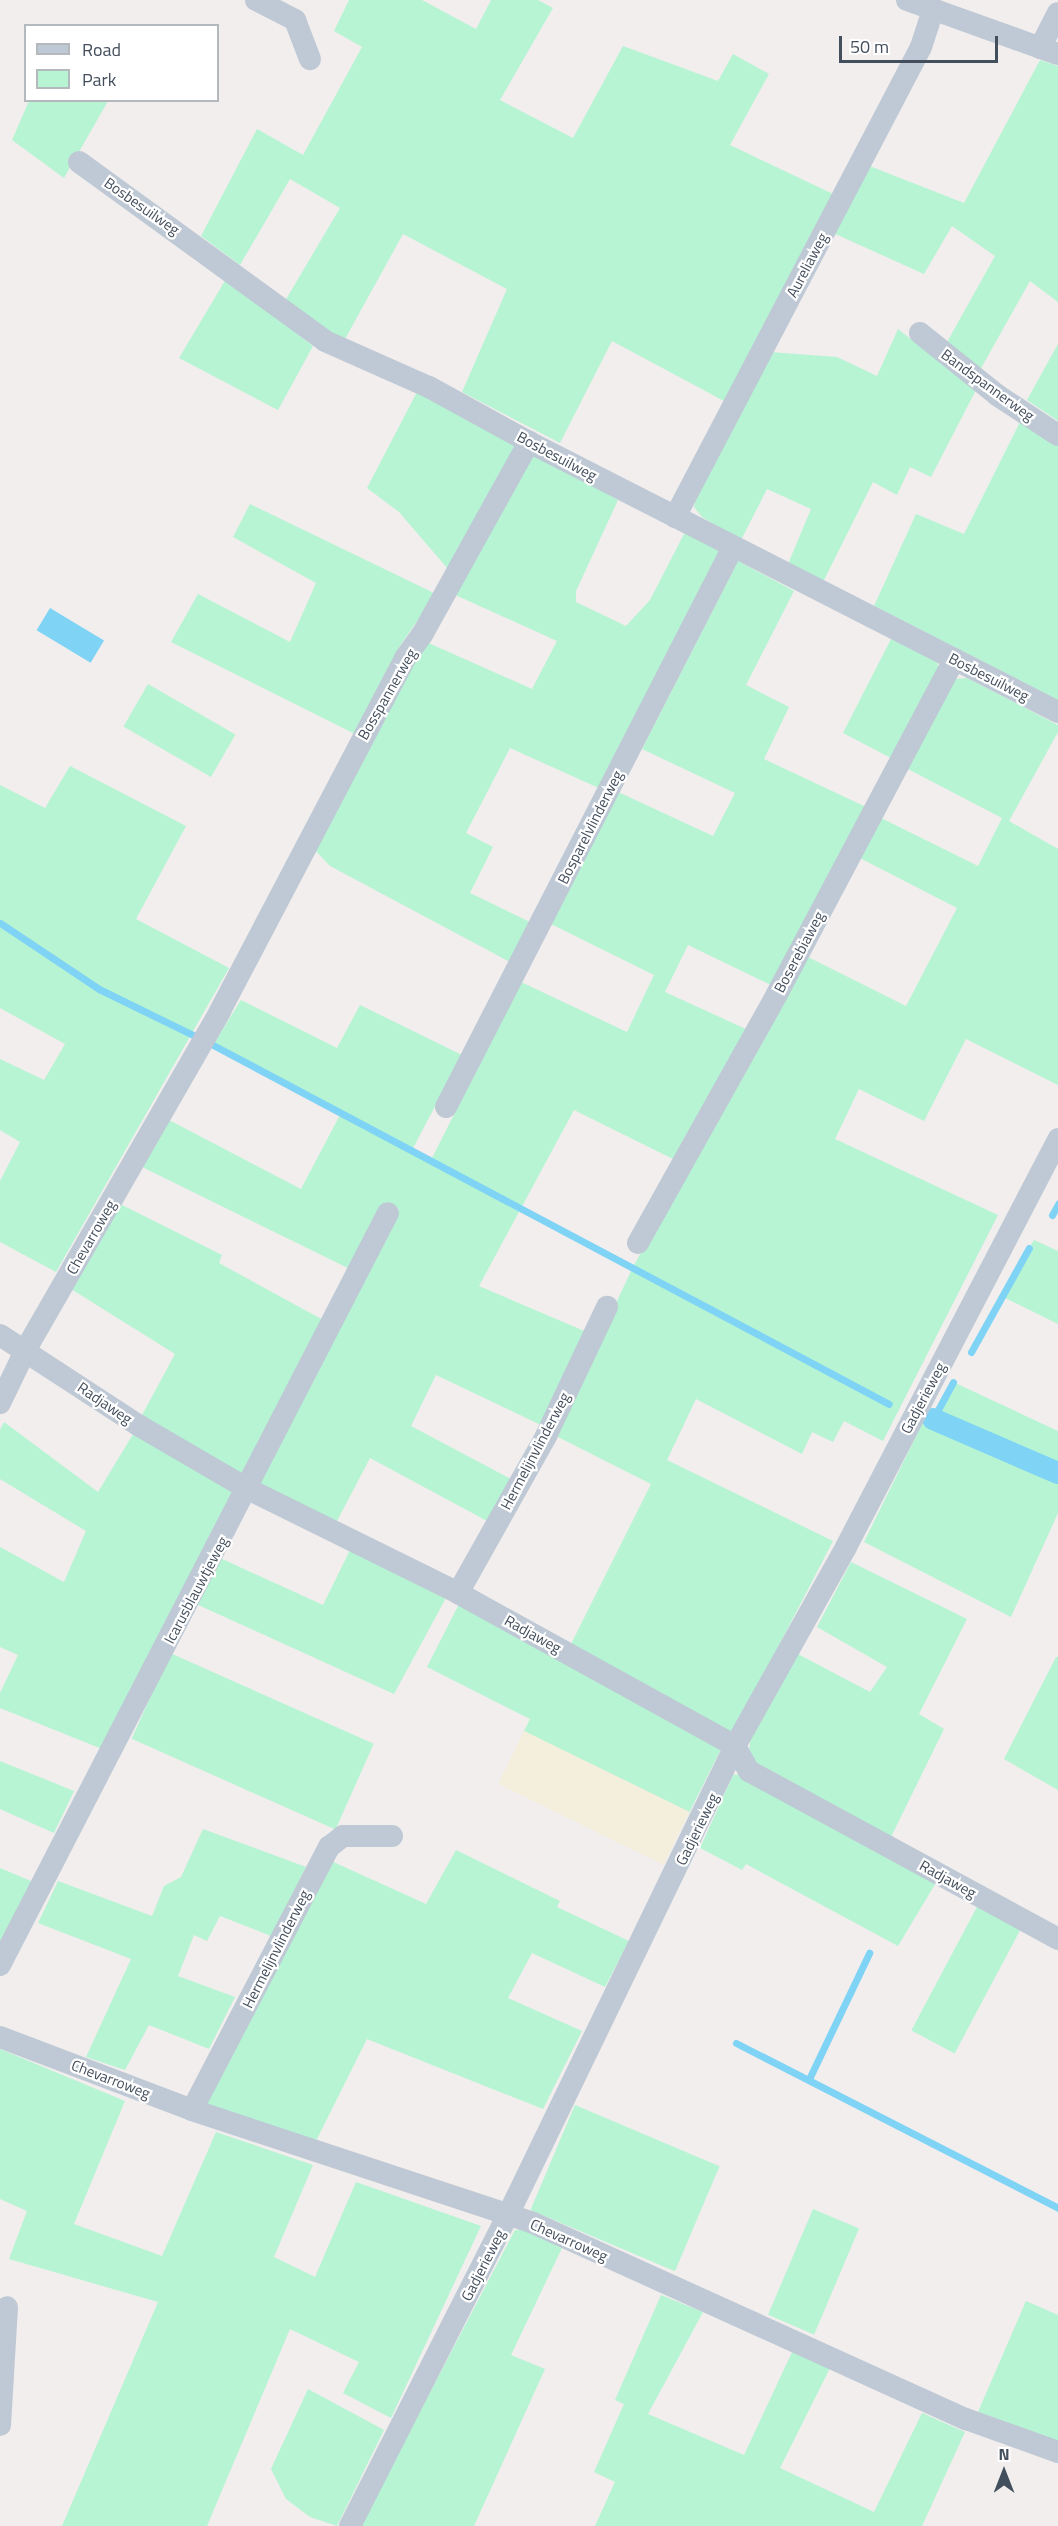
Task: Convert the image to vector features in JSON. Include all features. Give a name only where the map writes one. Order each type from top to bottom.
[{"type":"street","points":[[256,0],[295,20],[310,59]]},
{"type":"street","points":[[907,0],[1049,51],[1058,13]]},
{"type":"street","name":"Aureliaweg","points":[[675,517],[921,47],[933,9]]},
{"type":"street","name":"Bosbesuilweg","points":[[79,162],[325,341],[429,387],[529,442],[733,548],[1058,712]]},
{"type":"street","name":"Bandspannerweg","points":[[920,333],[997,395],[1058,435]]},
{"type":"street","name":"Bosspannerweg","points":[[185,1072],[405,658],[422,635],[529,442]]},
{"type":"street","name":"Bosparelvlinderweg","points":[[446,1107],[733,548]]},
{"type":"street","name":"Boserebiaweg","points":[[638,1243],[777,994],[954,659]]},
{"type":"street","name":"Chevarroweg","points":[[0,1403],[26,1349],[185,1072]]},
{"type":"street","name":"Gadjerieweg","points":[[350,2526],[507,2217],[735,1746],[846,1547],[1058,1139]]},
{"type":"street","name":"Icarusblauwtjeweg","points":[[0,1965],[248,1489],[388,1213]]},
{"type":"street","name":"Hermelijnvlinderweg","points":[[458,1593],[546,1436],[607,1307]]},
{"type":"street","name":"Radjaweg","points":[[0,1335],[26,1349],[138,1425],[248,1489],[458,1593],[735,1746],[749,1771],[1058,1939]]},
{"type":"street","name":"Hermelijnvlinderweg","points":[[192,2110],[329,1847],[344,1836],[392,1836]]},
{"type":"street","name":"Chevarroweg","points":[[0,2037],[192,2110],[507,2217],[531,2222],[966,2419],[1058,2452]]},
{"type":"street","points":[[0,2424],[7,2307]]},
{"type":"green space","points":[[349,0],[422,0],[476,29],[491,0],[538,0],[553,8],[500,100],[573,138],[623,46],[718,81],[733,54],[769,74],[730,145],[833,194],[724,401],[612,341],[560,443],[462,392],[507,289],[403,234],[345,339],[324,333],[285,301],[340,208],[290,179],[240,265],[201,236],[257,129],[303,155],[362,47],[334,31]]},
{"type":"green space","points":[[1040,60],[1058,66],[1058,302],[1030,281],[980,370],[946,344],[995,256],[952,226],[924,274],[833,233],[867,165],[964,203]]},
{"type":"green space","points":[[29,102],[107,102],[64,178],[12,140]]},
{"type":"green space","points":[[226,279],[313,346],[278,410],[179,358]]},
{"type":"green space","points":[[898,329],[976,390],[931,477],[910,467],[897,495],[873,482],[823,582],[788,564],[811,509],[767,489],[741,540],[702,517],[694,507],[697,494],[770,352],[837,357],[877,376]]},
{"type":"green space","points":[[1058,344],[1058,421],[1027,400]]},
{"type":"green space","points":[[417,392],[518,447],[448,569],[399,512],[367,488]]},
{"type":"green space","points":[[1021,420],[1058,445],[1058,700],[874,606],[916,514],[964,534]]},
{"type":"green space","points":[[541,455],[618,500],[576,591],[576,602],[626,626],[650,600],[685,532],[723,551],[601,789],[510,748],[466,833],[493,847],[470,893],[532,923],[512,963],[330,866],[313,848],[424,641],[532,689],[557,641],[453,594],[531,457]]},
{"type":"green space","points":[[250,504],[436,594],[399,647],[355,734],[171,642],[198,594],[290,642],[316,583],[233,537]]},
{"type":"green space","points":[[738,561],[794,591],[746,685],[789,707],[764,759],[866,807],[771,985],[688,945],[665,992],[748,1030],[675,1160],[574,1110],[479,1286],[589,1333],[543,1426],[436,1375],[411,1426],[513,1480],[489,1522],[370,1458],[336,1523],[258,1483],[399,1209],[386,1202],[352,1270],[140,1166],[167,1119],[301,1189],[341,1113],[213,1045],[241,1000],[337,1048],[360,1005],[462,1055],[412,1150],[431,1160],[521,982],[627,1032],[654,975],[551,924],[616,791],[713,836],[735,793],[642,749]]},
{"type":"green space","points":[[891,639],[937,662],[939,670],[891,758],[843,733]]},
{"type":"green space","points":[[967,678],[1058,725],[1058,732],[1009,821],[1058,849],[1058,1085],[966,1039],[924,1121],[859,1089],[835,1139],[998,1215],[883,1441],[844,1421],[833,1442],[812,1432],[802,1454],[696,1399],[667,1460],[833,1541],[733,1734],[570,1646],[651,1484],[554,1435],[633,1267],[804,955],[906,1006],[957,908],[856,856],[877,816],[978,866],[1002,818],[906,768],[955,679]]},
{"type":"green space","points":[[148,684],[235,734],[211,777],[124,726]]},
{"type":"green space","points":[[70,766],[186,826],[136,919],[229,968],[56,1272],[0,1242],[0,1181],[20,1142],[0,1130],[0,1059],[44,1080],[65,1044],[0,1008],[0,785],[45,808]]},
{"type":"green space","points":[[120,1204],[222,1255],[219,1263],[325,1321],[244,1477],[141,1417],[175,1354],[71,1289]]},
{"type":"green space","points":[[1034,1240],[1058,1251],[1058,1324],[1001,1296]]},
{"type":"green space","points":[[953,1382],[1058,1431],[1058,1513],[1011,1617],[864,1542],[926,1416],[933,1418]]},
{"type":"green space","points":[[4,1422],[98,1492],[135,1431],[237,1491],[102,1749],[0,1708],[0,1693],[18,1655],[0,1647],[0,1547],[64,1582],[86,1531],[0,1479],[0,1430]]},
{"type":"green space","points":[[351,1548],[447,1596],[394,1694],[196,1604],[220,1558],[323,1605]]},
{"type":"green space","points":[[851,1562],[967,1619],[919,1714],[944,1729],[891,1837],[755,1764],[749,1753],[751,1732],[796,1653],[870,1692],[887,1667],[817,1627]]},
{"type":"green space","points":[[460,1602],[722,1747],[689,1813],[524,1731],[530,1719],[427,1667]]},
{"type":"green space","points":[[170,1653],[374,1744],[335,1830],[132,1739]]},
{"type":"green space","points":[[1058,1657],[1058,1790],[1004,1759]]},
{"type":"green space","points":[[0,1761],[74,1791],[54,1833],[0,1809]]},
{"type":"green space","points":[[742,1774],[937,1881],[898,1946],[746,1864],[742,1870],[700,1848],[733,1775]]},
{"type":"green space","points":[[203,1829],[306,1867],[271,1936],[220,1916],[207,1941],[194,1935],[178,1976],[235,1997],[209,2049],[149,2025],[125,2070],[86,2057],[131,1959],[38,1923],[58,1881],[152,1916],[164,1886],[181,1877]]},
{"type":"green space","points":[[456,1850],[560,1901],[557,1907],[629,1941],[605,1987],[532,1953],[508,1998],[582,2031],[543,2109],[367,2039],[315,2143],[202,2102],[329,1860],[426,1904]]},
{"type":"green space","points":[[0,1868],[31,1881],[0,1947]]},
{"type":"green space","points":[[978,1905],[1021,1928],[955,2053],[911,2030]]},
{"type":"green space","points":[[0,2049],[125,2101],[74,2224],[162,2256],[216,2132],[313,2165],[274,2257],[315,2277],[356,2182],[481,2226],[391,2418],[343,2393],[359,2362],[290,2329],[207,2526],[62,2526],[158,2302],[9,2259],[27,2211],[0,2199]]},
{"type":"green space","points":[[575,2105],[720,2166],[675,2271],[530,2210]]},
{"type":"green space","points":[[813,2209],[859,2229],[814,2334],[768,2315]]},
{"type":"green space","points":[[515,2230],[527,2230],[562,2248],[511,2355],[545,2369],[474,2526],[360,2526]]},
{"type":"green space","points":[[661,2295],[703,2312],[648,2414],[744,2455],[793,2350],[830,2368],[780,2468],[874,2512],[922,2413],[965,2432],[922,2526],[595,2526],[615,2482],[594,2472],[624,2404],[615,2400]]},
{"type":"green space","points":[[1026,2301],[1058,2315],[1058,2441],[978,2412]]},
{"type":"green space","points":[[308,2389],[384,2430],[337,2526],[310,2517],[286,2499],[271,2469]]},
{"type":"sand","points":[[524,1731],[689,1812],[664,1865],[498,1784]]},
{"type":"water","points":[[50,608],[104,640],[91,663],[37,630]]},
{"type":"waterway","points":[[0,923],[99,989],[193,1035]]},
{"type":"waterway","points":[[213,1045],[889,1404]]},
{"type":"waterway","points":[[1052,1215],[1058,1204]]},
{"type":"waterway","points":[[971,1352],[1029,1248]]},
{"type":"waterway","points":[[933,1419],[953,1382]]},
{"type":"waterway","points":[[933,1419],[1058,1473]]},
{"type":"waterway","points":[[809,2079],[869,1953]]},
{"type":"waterway","points":[[736,2043],[1058,2208]]}]
